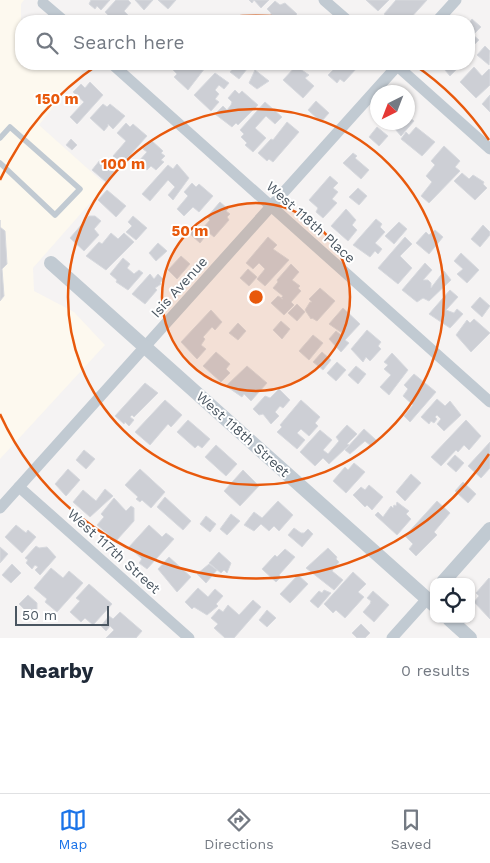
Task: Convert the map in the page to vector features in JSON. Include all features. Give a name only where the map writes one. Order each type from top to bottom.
[{"type":"street","points":[[324,0],[341,15]]},
{"type":"street","points":[[442,15],[456,0]]},
{"type":"street","points":[[44,3],[57,15]]},
{"type":"street","name":"West 118th Place","points":[[119,70],[490,402]]},
{"type":"street","name":"Isis Avenue","points":[[0,508],[272,207],[392,70]]},
{"type":"street","points":[[404,70],[490,149]]},
{"type":"street","name":"West 118th Street","points":[[51,264],[430,597]]},
{"type":"street","name":"West 117th Street","points":[[19,487],[189,638]]},
{"type":"street","points":[[447,578],[490,529]]},
{"type":"street","points":[[392,638],[430,601]]},
{"type":"street","points":[[453,623],[470,638]]},
{"type":"lane","points":[[0,138],[10,127],[80,189],[55,215],[0,164]]},
{"type":"shaded area","points":[[0,0],[24,0],[21,4],[21,15],[15,15],[15,70],[83,70],[39,125],[106,185],[33,268],[34,291],[74,312],[105,345],[0,459]]},
{"type":"building","points":[[91,0],[110,0],[101,10],[97,6],[95,9],[89,4]]},
{"type":"building","points":[[116,0],[128,0],[131,3],[124,11],[128,15],[108,15],[105,12]]},
{"type":"building","points":[[135,0],[153,0],[144,10]]},
{"type":"building","points":[[158,0],[176,0],[168,9]]},
{"type":"building","points":[[254,0],[269,0],[261,8]]},
{"type":"building","points":[[366,0],[389,0],[378,11]]},
{"type":"building","points":[[396,0],[427,0],[413,15],[384,14]]},
{"type":"building","points":[[275,1],[280,5],[285,3],[297,14],[271,15],[267,9]]},
{"type":"building","points":[[475,22],[481,27],[475,33]]},
{"type":"building","points":[[485,46],[490,51],[489,65],[477,55]]},
{"type":"building","points":[[475,68],[482,76],[490,70],[490,85],[476,98],[460,82]]},
{"type":"building","points":[[173,70],[203,70],[188,90],[174,77],[177,74]]},
{"type":"building","points":[[232,70],[246,70],[239,79],[230,72]]},
{"type":"building","points":[[255,70],[269,81],[257,89],[249,83]]},
{"type":"building","points":[[292,70],[302,70],[309,75],[305,78],[314,86],[303,98],[283,80]]},
{"type":"building","points":[[333,70],[355,70],[344,82],[340,79],[337,83],[328,75]]},
{"type":"building","points":[[445,70],[456,70],[450,76]]},
{"type":"building","points":[[215,73],[229,83],[224,89],[219,85],[215,90],[219,94],[215,99],[219,102],[211,111],[194,95]]},
{"type":"building","points":[[90,82],[103,95],[77,124],[70,117],[84,102],[73,92],[81,84],[85,88]]},
{"type":"building","points":[[235,90],[239,94],[242,91],[258,105],[238,125],[236,123],[232,127],[215,114],[223,106],[227,110],[232,102],[228,98]]},
{"type":"building","points":[[490,95],[490,112],[482,104]]},
{"type":"building","points":[[316,101],[329,113],[321,122],[308,110]]},
{"type":"building","points":[[265,102],[282,117],[275,124],[266,116],[255,128],[266,138],[253,152],[245,145],[247,143],[241,137],[244,134],[240,130]]},
{"type":"building","points":[[103,104],[107,107],[110,104],[125,116],[113,129],[108,124],[104,131],[90,118]]},
{"type":"building","points":[[287,122],[299,132],[273,162],[269,159],[267,161],[258,153],[271,139],[273,140]]},
{"type":"building","points":[[126,123],[130,127],[133,124],[147,136],[122,164],[113,156],[126,141],[117,133]]},
{"type":"building","points":[[416,127],[435,142],[422,156],[401,139],[406,132],[409,135]]},
{"type":"building","points":[[375,130],[381,130],[388,136],[379,146],[369,137]]},
{"type":"building","points":[[396,130],[406,130],[401,136]]},
{"type":"building","points":[[71,139],[77,145],[72,150],[66,145]]},
{"type":"building","points":[[151,140],[163,151],[161,153],[165,156],[161,160],[164,162],[156,170],[151,166],[147,170],[138,162],[147,152],[143,149]]},
{"type":"building","points":[[444,146],[460,161],[455,167],[460,171],[429,203],[421,196],[432,182],[426,176],[435,165],[431,161]]},
{"type":"building","points":[[353,153],[357,156],[355,158],[369,170],[361,179],[343,163]]},
{"type":"building","points":[[100,160],[114,172],[106,182],[92,170]]},
{"type":"building","points":[[177,164],[189,178],[173,200],[168,195],[175,187],[168,180],[150,201],[142,194],[168,165],[173,169]]},
{"type":"building","points":[[462,173],[469,179],[473,175],[484,182],[483,184],[487,188],[475,200],[454,181]]},
{"type":"building","points":[[330,176],[338,183],[333,188],[338,192],[332,199],[337,203],[323,218],[316,212],[318,208],[309,200]]},
{"type":"building","points":[[192,183],[196,187],[199,184],[213,196],[199,212],[193,207],[184,216],[177,209],[188,196],[184,192]]},
{"type":"building","points":[[358,188],[367,196],[359,205],[349,197]]},
{"type":"building","points":[[107,190],[126,206],[116,217],[98,200]]},
{"type":"building","points":[[220,202],[228,209],[226,211],[230,214],[227,217],[229,220],[214,237],[203,228],[210,220],[207,217]]},
{"type":"building","points":[[346,209],[356,220],[352,225],[357,230],[348,241],[331,226]]},
{"type":"building","points":[[89,216],[95,216],[101,221],[94,229],[99,235],[84,251],[70,238]]},
{"type":"building","points":[[133,216],[147,228],[136,240],[126,232],[132,226],[128,222]]},
{"type":"building","points":[[376,219],[382,224],[380,227],[385,232],[375,243],[382,249],[378,254],[375,251],[370,257],[353,245]]},
{"type":"building","points":[[399,222],[407,229],[394,244],[385,236]]},
{"type":"building","points":[[483,225],[490,232],[490,235],[480,247],[471,239]]},
{"type":"building","points":[[198,226],[207,234],[200,243],[190,234]]},
{"type":"building","points":[[0,227],[5,231],[7,264],[2,269],[4,296],[0,301]]},
{"type":"building","points":[[435,230],[443,237],[429,254],[416,243],[426,232],[429,235]]},
{"type":"building","points":[[111,233],[118,239],[124,233],[134,242],[106,270],[86,256],[99,242],[102,244]]},
{"type":"building","points":[[268,237],[277,245],[273,249],[289,260],[265,286],[257,279],[265,269],[259,263],[253,269],[246,263]]},
{"type":"building","points":[[405,237],[412,244],[400,256],[412,268],[398,284],[378,268]]},
{"type":"building","points":[[158,243],[167,251],[156,261],[149,253]]},
{"type":"building","points":[[461,253],[479,270],[467,283],[457,274],[463,269],[454,261]]},
{"type":"building","points":[[181,256],[190,264],[177,279],[168,270]]},
{"type":"building","points":[[123,258],[130,264],[127,268],[134,274],[139,270],[143,273],[128,290],[116,282],[117,280],[110,274]]},
{"type":"building","points":[[425,263],[432,270],[423,280],[428,280],[431,283],[431,288],[444,271],[451,280],[429,301],[423,298],[417,302],[402,290]]},
{"type":"building","points":[[291,264],[299,272],[292,280],[300,286],[298,288],[301,291],[291,302],[294,305],[284,315],[271,303],[278,296],[281,298],[283,296],[273,288],[278,282],[277,280]]},
{"type":"building","points":[[248,269],[257,277],[249,286],[240,278]]},
{"type":"building","points":[[150,274],[154,279],[158,274],[163,279],[161,284],[155,288],[157,290],[145,304],[132,294]]},
{"type":"building","points":[[320,288],[335,301],[317,321],[311,319],[305,310],[310,302],[312,302],[309,299]]},
{"type":"building","points":[[450,290],[458,297],[446,310],[454,313],[457,309],[463,314],[450,328],[429,314]]},
{"type":"building","points":[[480,297],[490,306],[482,317],[471,307]]},
{"type":"building","points":[[297,304],[305,312],[297,321],[288,313]]},
{"type":"building","points":[[343,308],[360,324],[345,340],[349,343],[341,352],[329,339],[336,331],[341,335],[342,333],[329,324]]},
{"type":"building","points":[[211,310],[222,322],[215,330],[212,327],[203,337],[205,339],[201,345],[206,349],[197,359],[181,342]]},
{"type":"building","points":[[474,319],[490,333],[471,352],[456,335],[467,320],[470,323]]},
{"type":"building","points":[[281,321],[290,329],[282,339],[273,330]]},
{"type":"building","points":[[238,323],[246,331],[238,340],[229,333]]},
{"type":"building","points":[[367,330],[381,342],[378,346],[381,349],[370,361],[366,357],[363,362],[351,349]]},
{"type":"building","points":[[313,335],[323,343],[309,360],[299,351]]},
{"type":"building","points":[[216,352],[230,364],[226,369],[230,373],[221,382],[203,366]]},
{"type":"building","points":[[322,352],[331,360],[323,370],[313,362]]},
{"type":"building","points":[[392,353],[408,370],[389,395],[380,387],[391,375],[384,369],[388,365],[384,362]]},
{"type":"building","points":[[337,362],[346,370],[336,381],[327,373]]},
{"type":"building","points":[[247,366],[267,383],[251,401],[244,394],[242,397],[226,386]]},
{"type":"building","points":[[356,366],[366,374],[358,384],[348,375]]},
{"type":"building","points":[[414,374],[436,392],[410,422],[404,416],[413,405],[403,396],[408,389],[404,385]]},
{"type":"building","points":[[145,383],[158,393],[134,417],[132,415],[130,417],[134,420],[129,426],[125,422],[124,424],[115,416]]},
{"type":"building","points":[[279,389],[290,400],[283,408],[280,406],[275,412],[279,416],[271,424],[263,414],[259,415],[253,409],[265,396],[270,398]]},
{"type":"building","points":[[437,399],[445,406],[450,401],[461,415],[444,431],[437,424],[441,419],[437,415],[434,423],[431,421],[429,424],[421,417]]},
{"type":"building","points":[[165,400],[182,415],[171,427],[168,424],[150,445],[135,432]]},
{"type":"building","points":[[301,400],[320,417],[315,423],[318,426],[309,436],[301,429],[297,433],[305,440],[297,449],[277,432],[282,427],[280,425]]},
{"type":"building","points":[[188,420],[210,439],[202,448],[198,445],[195,448],[177,432]]},
{"type":"building","points":[[466,420],[481,436],[469,450],[464,445],[458,452],[456,450],[441,466],[431,457]]},
{"type":"building","points":[[347,425],[357,434],[347,444],[349,445],[329,464],[323,458],[315,466],[300,452],[320,430],[332,440],[323,450],[328,454],[339,441],[336,437]]},
{"type":"building","points":[[364,429],[376,440],[371,446],[365,441],[350,454],[345,450]]},
{"type":"building","points":[[490,442],[490,468],[481,478],[468,466]]},
{"type":"building","points":[[216,445],[237,464],[226,476],[205,457]]},
{"type":"building","points":[[84,450],[95,459],[86,469],[76,460]]},
{"type":"building","points":[[455,455],[464,463],[456,472],[447,464]]},
{"type":"building","points":[[354,463],[365,472],[346,493],[333,481],[345,467],[348,470]]},
{"type":"building","points":[[68,469],[80,480],[66,496],[55,484]]},
{"type":"building","points":[[140,469],[165,492],[151,508],[142,500],[140,502],[136,499],[138,497],[125,485]]},
{"type":"building","points":[[243,470],[259,486],[240,506],[224,491]]},
{"type":"building","points":[[411,474],[421,483],[405,501],[396,492]]},
{"type":"building","points":[[463,482],[476,494],[468,503],[455,491]]},
{"type":"building","points":[[369,485],[383,497],[372,510],[367,505],[365,507],[353,495],[361,487],[365,490]]},
{"type":"building","points":[[105,489],[113,496],[90,517],[73,502],[83,490],[96,501]]},
{"type":"building","points":[[165,497],[191,521],[183,530],[157,507]]},
{"type":"building","points":[[114,498],[126,511],[131,506],[134,508],[134,521],[116,541],[97,525],[104,517],[101,514]]},
{"type":"building","points":[[278,501],[293,515],[279,531],[274,526],[269,531],[261,524],[254,531],[244,525],[254,512],[262,518]]},
{"type":"building","points":[[437,501],[450,513],[434,532],[437,535],[416,556],[409,549],[413,544],[405,536]]},
{"type":"building","points":[[397,502],[409,511],[406,514],[411,519],[397,535],[375,515],[378,512],[383,517],[391,506],[393,508],[394,505],[396,506]]},
{"type":"building","points":[[231,514],[240,521],[227,535],[220,529]]},
{"type":"building","points":[[206,516],[216,524],[210,532],[200,524]]},
{"type":"building","points":[[16,525],[26,533],[28,530],[36,537],[22,553],[5,537]]},
{"type":"building","points":[[149,525],[162,537],[166,533],[174,539],[147,569],[139,563],[142,559],[129,547]]},
{"type":"building","points":[[294,528],[301,533],[308,529],[313,534],[302,547],[288,535]]},
{"type":"building","points":[[36,546],[39,548],[47,547],[56,557],[40,575],[35,570],[38,567],[35,565],[32,569],[26,563],[28,560],[25,558]]},
{"type":"building","points":[[0,547],[8,554],[0,563]]},
{"type":"building","points":[[328,548],[337,557],[336,559],[339,562],[332,571],[343,580],[334,590],[306,568]]},
{"type":"building","points":[[285,549],[295,557],[279,575],[281,577],[276,582],[262,569],[275,555],[277,557]]},
{"type":"building","points":[[219,552],[231,563],[227,573],[224,570],[221,573],[209,563]]},
{"type":"building","points":[[169,557],[191,577],[177,592],[158,569]]},
{"type":"building","points":[[12,564],[21,573],[11,583],[2,575]]},
{"type":"building","points":[[209,564],[217,570],[206,583],[197,574]]},
{"type":"building","points":[[51,568],[63,578],[69,571],[83,583],[57,612],[45,602],[47,599],[34,588]]},
{"type":"building","points":[[353,572],[366,584],[358,592],[364,597],[345,618],[336,610],[333,613],[324,604]]},
{"type":"building","points":[[298,575],[308,584],[290,603],[280,594]]},
{"type":"building","points":[[489,578],[490,619],[475,603],[479,596],[476,593]]},
{"type":"building","points":[[89,584],[112,604],[93,625],[85,618],[81,622],[70,612],[80,601],[76,598]]},
{"type":"building","points":[[198,588],[208,597],[215,589],[223,596],[216,604],[218,606],[207,615],[194,607],[192,609],[185,602]]},
{"type":"building","points":[[324,590],[331,593],[318,608],[310,601],[319,591],[322,593]]},
{"type":"building","points":[[373,591],[389,605],[374,622],[363,612],[370,604],[371,601],[367,598]]},
{"type":"building","points":[[28,595],[37,603],[37,609],[31,616],[19,604]]},
{"type":"building","points":[[253,600],[261,607],[234,638],[225,638],[214,628],[218,624],[211,618],[219,609],[223,612],[228,605],[239,615]]},
{"type":"building","points":[[267,610],[276,618],[267,627],[259,620]]},
{"type":"building","points":[[120,612],[142,631],[136,638],[106,638],[114,630],[110,626],[106,631],[101,626],[109,616],[113,619]]},
{"type":"building","points":[[361,624],[370,633],[365,638],[357,638],[352,633]]}]
